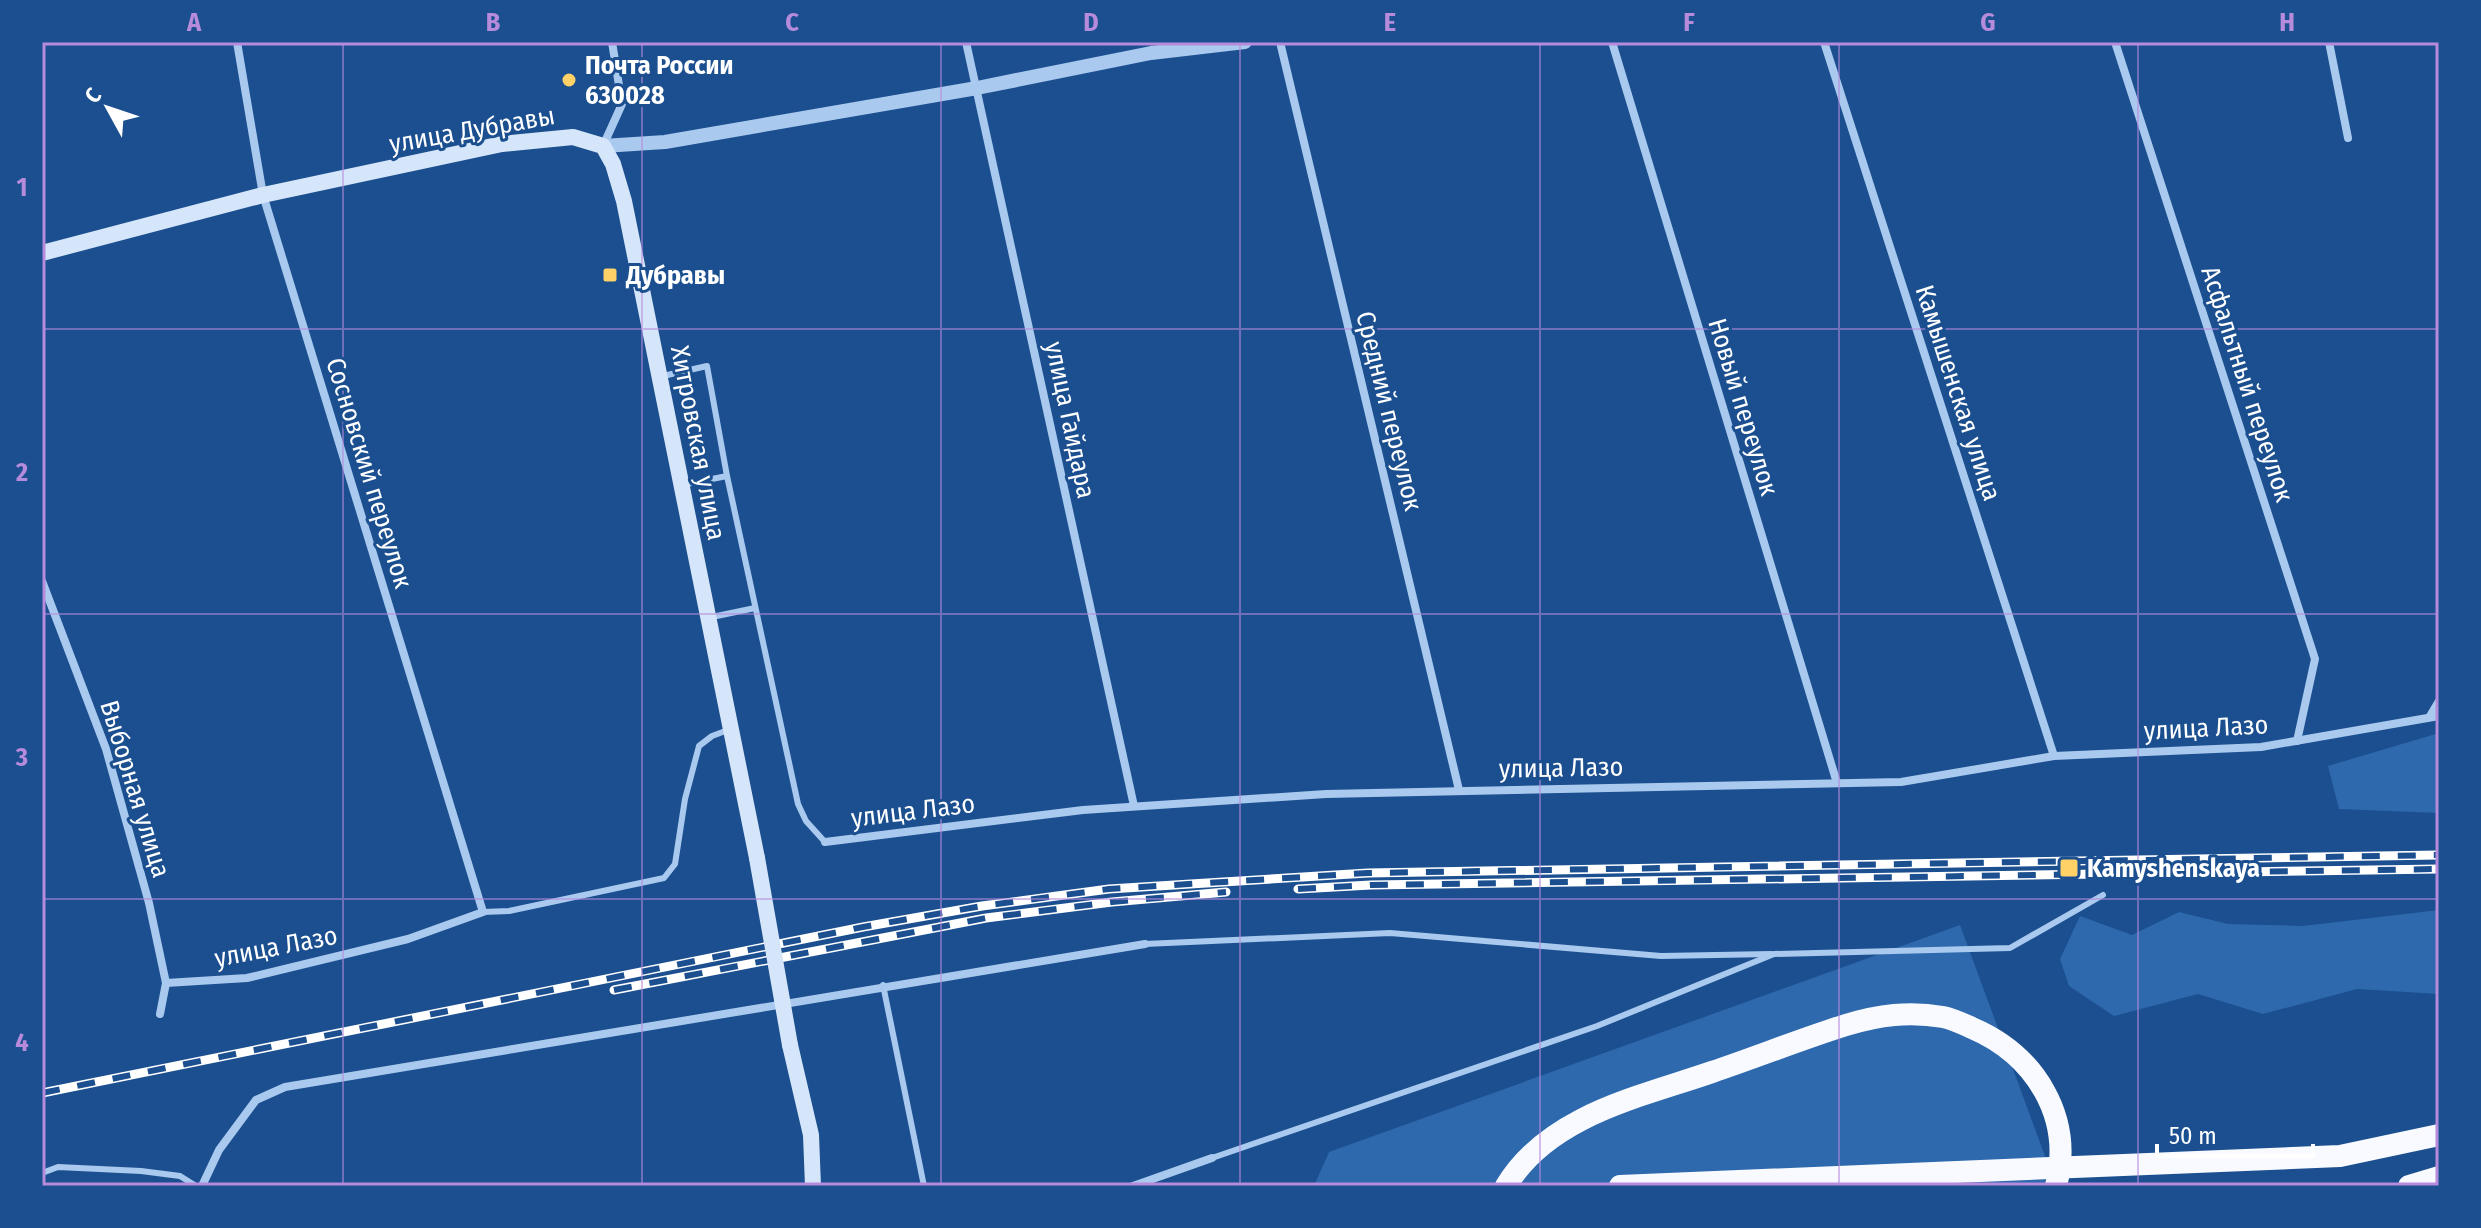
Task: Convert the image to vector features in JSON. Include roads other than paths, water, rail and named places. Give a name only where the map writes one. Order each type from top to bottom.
[{"type":"highway","points":[[1506,1186],[1515,1171],[1569,1126],[1624,1102],[1877,1015],[1911,1013],[1947,1017],[1982,1032],[2010,1050],[2032,1070],[2049,1098],[2059,1127],[2061,1168],[2056,1186]]},
{"type":"highway","points":[[1620,1186],[2340,1156],[2439,1135]]},
{"type":"highway","points":[[2409,1186],[2439,1177]]},
{"type":"main road","name":"улица Дубравы","points":[[42,253],[263,195],[502,144],[573,137],[603,146]]},
{"type":"main road","name":"Хитровская улица","points":[[603,146],[613,164],[624,201],[709,617],[790,1045],[811,1135],[813,1186]]},
{"type":"street","name":"Сосновский переулок","points":[[237,42],[263,195],[483,912]]},
{"type":"street","points":[[603,146],[622,104],[612,42]]},
{"type":"street","name":"улица Гайдара","points":[[966,42],[1134,806]]},
{"type":"street","name":"улица Дубравы","points":[[603,146],[665,142],[977,88],[1150,48],[1245,42]]},
{"type":"street","name":"Средний переулок","points":[[1280,42],[1459,790]]},
{"type":"street","name":"Новый переулок","points":[[1612,42],[1837,783]]},
{"type":"street","name":"Камышенская улица","points":[[1824,42],[2054,756]]},
{"type":"street","name":"Асфальтный переулок","points":[[2115,42],[2315,659],[2297,741]]},
{"type":"street","points":[[2329,42],[2348,138]]},
{"type":"street","name":"Выборная улица","points":[[42,581],[106,749],[149,903],[166,983],[160,1014]]},
{"type":"street","points":[[2434,716],[2439,701]]},
{"type":"street","name":"улица Лазо","points":[[825,842],[1083,810],[1326,794],[1901,782],[2054,756],[2261,747],[2434,716]]},
{"type":"street","name":"улица Лазо","points":[[166,983],[247,978],[408,939],[483,912]]},
{"type":"street","points":[[202,1186],[219,1150],[256,1100],[285,1087],[520,1050],[883,985],[1145,944]]},
{"type":"street","points":[[1133,1186],[1212,1158]]},
{"type":"lane","points":[[660,377],[707,366],[727,476],[798,804],[806,821],[825,842]]},
{"type":"lane","points":[[682,485],[727,476]]},
{"type":"lane","points":[[709,617],[755,608]]},
{"type":"lane","points":[[483,912],[509,911],[664,878],[675,864],[685,799],[699,746],[712,736],[731,729]]},
{"type":"lane","points":[[1145,944],[1390,933],[1661,956],[2010,948],[2103,895]]},
{"type":"lane","points":[[1212,1158],[1597,1026],[1774,954]]},
{"type":"lane","points":[[883,985],[924,1186]]},
{"type":"lane","points":[[42,1173],[58,1167],[141,1171],[180,1176],[196,1186]]},
{"type":"railway","points":[[42,1093],[863,927],[982,906],[1109,889],[1368,873],[2439,855]]},
{"type":"railway","points":[[1298,889],[1371,885],[2439,869]]},
{"type":"railway","points":[[614,990],[986,918],[1226,892]]},
{"type":"place","name":"Почта России 630028","points":[[569,80]]},
{"type":"place","name":"Дубравы","points":[[610,275]]},
{"type":"place","name":"Kamyshenskaya","points":[[2069,868]]}]
